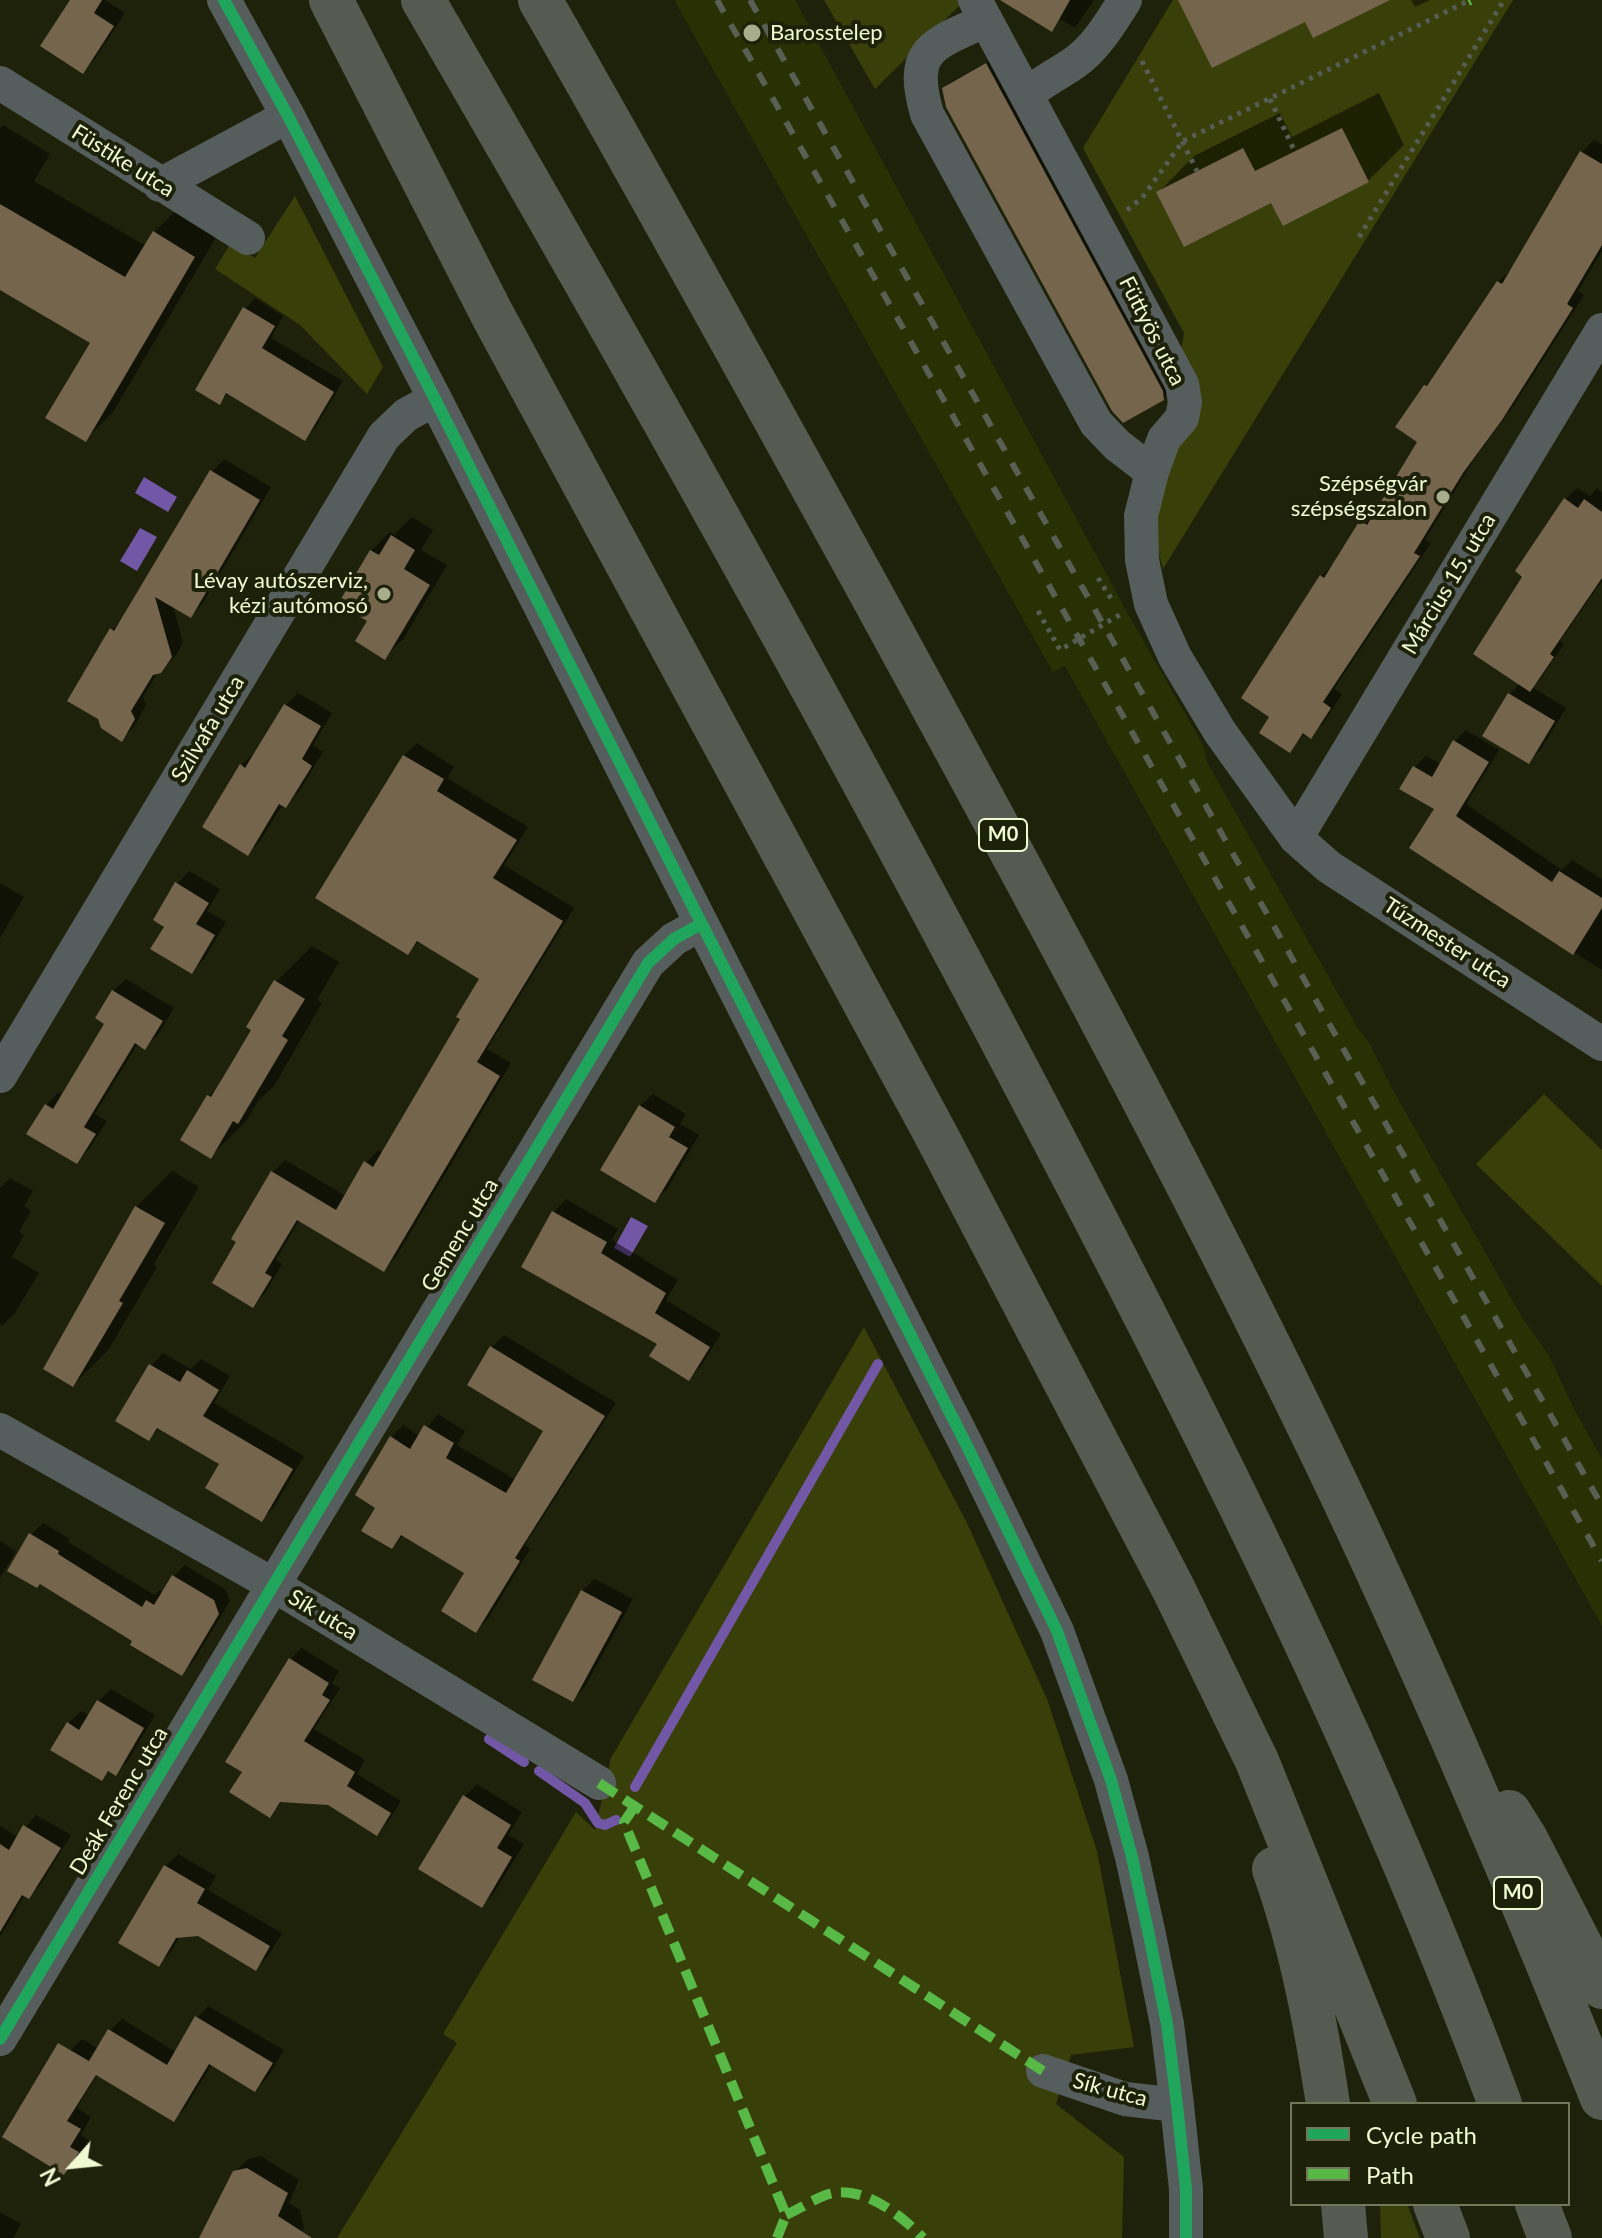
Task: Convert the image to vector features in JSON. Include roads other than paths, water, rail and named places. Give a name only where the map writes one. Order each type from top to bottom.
[{"type":"highway","points":[[331,0],[493,316],[935,1133],[1173,1588],[1257,1761],[1394,2102]]},
{"type":"highway","points":[[423,0],[817,693],[1085,1199],[1233,1492],[1365,1771],[1499,2102]]},
{"type":"highway","name":"M0","points":[[540,0],[639,172],[1036,895],[1324,1458],[1431,1690],[1602,2098]]},
{"type":"highway","points":[[1173,1588],[1201,1675],[1285,1900],[1307,1989],[1328,2102]]},
{"type":"highway","points":[[1431,1690],[1526,1839],[1602,1987]]},
{"type":"highway","points":[[1343,2206],[1346,2238]]},
{"type":"highway","points":[[1436,2206],[1448,2238]]},
{"type":"highway","points":[[1538,2206],[1550,2238]]},
{"type":"street","points":[[224,0],[435,399],[967,1446],[1057,1631],[1111,1780],[1132,1857],[1167,2024],[1186,2189],[1186,2238]]},
{"type":"street","points":[[1027,94],[1076,62],[1106,30],[1125,0]]},
{"type":"street","points":[[981,10],[938,42],[922,60],[919,87],[927,114],[1096,423],[1117,445],[1152,472]]},
{"type":"street","name":"Füttyös utca","points":[[981,10],[1182,384],[1185,402],[1182,418],[1164,439],[1141,516],[1142,560],[1151,604],[1175,657],[1220,732],[1296,838]]},
{"type":"street","name":"Füstike utca","points":[[0,83],[248,238]]},
{"type":"street","points":[[160,185],[288,116]]},
{"type":"street","name":"Március 15. utca","points":[[1296,838],[1602,330]]},
{"type":"street","name":"Szilvafa utca","points":[[0,1076],[384,436],[406,415],[435,399]]},
{"type":"street","name":"Tűzmester utca","points":[[1296,838],[1329,867],[1602,1044]]},
{"type":"street","name":"Gemenc utca","points":[[272,1584],[648,963],[674,939],[701,924]]},
{"type":"street","name":"Sík utca","points":[[0,1430],[272,1584],[599,1783]]},
{"type":"street","name":"Deák Ferenc utca","points":[[0,2039],[272,1584]]},
{"type":"street","name":"Sík utca","points":[[1043,2071],[1125,2099],[1177,2105]]},
{"type":"waterway","points":[[635,1787],[878,1364]]},
{"type":"waterway","points":[[489,1739],[524,1762]]},
{"type":"waterway","points":[[539,1771],[585,1803],[598,1823],[605,1825],[616,1820]]},
{"type":"railway","points":[[717,0],[1602,1561]]},
{"type":"railway","points":[[750,0],[1602,1506]]},
{"type":"place","name":"Barosstelep","points":[[752,33]]},
{"type":"place","name":"Szépségvár szépségszalon","points":[[1443,497]]},
{"type":"place","name":"Lévay autószerviz, kézi autómosó","points":[[384,594]]}]
